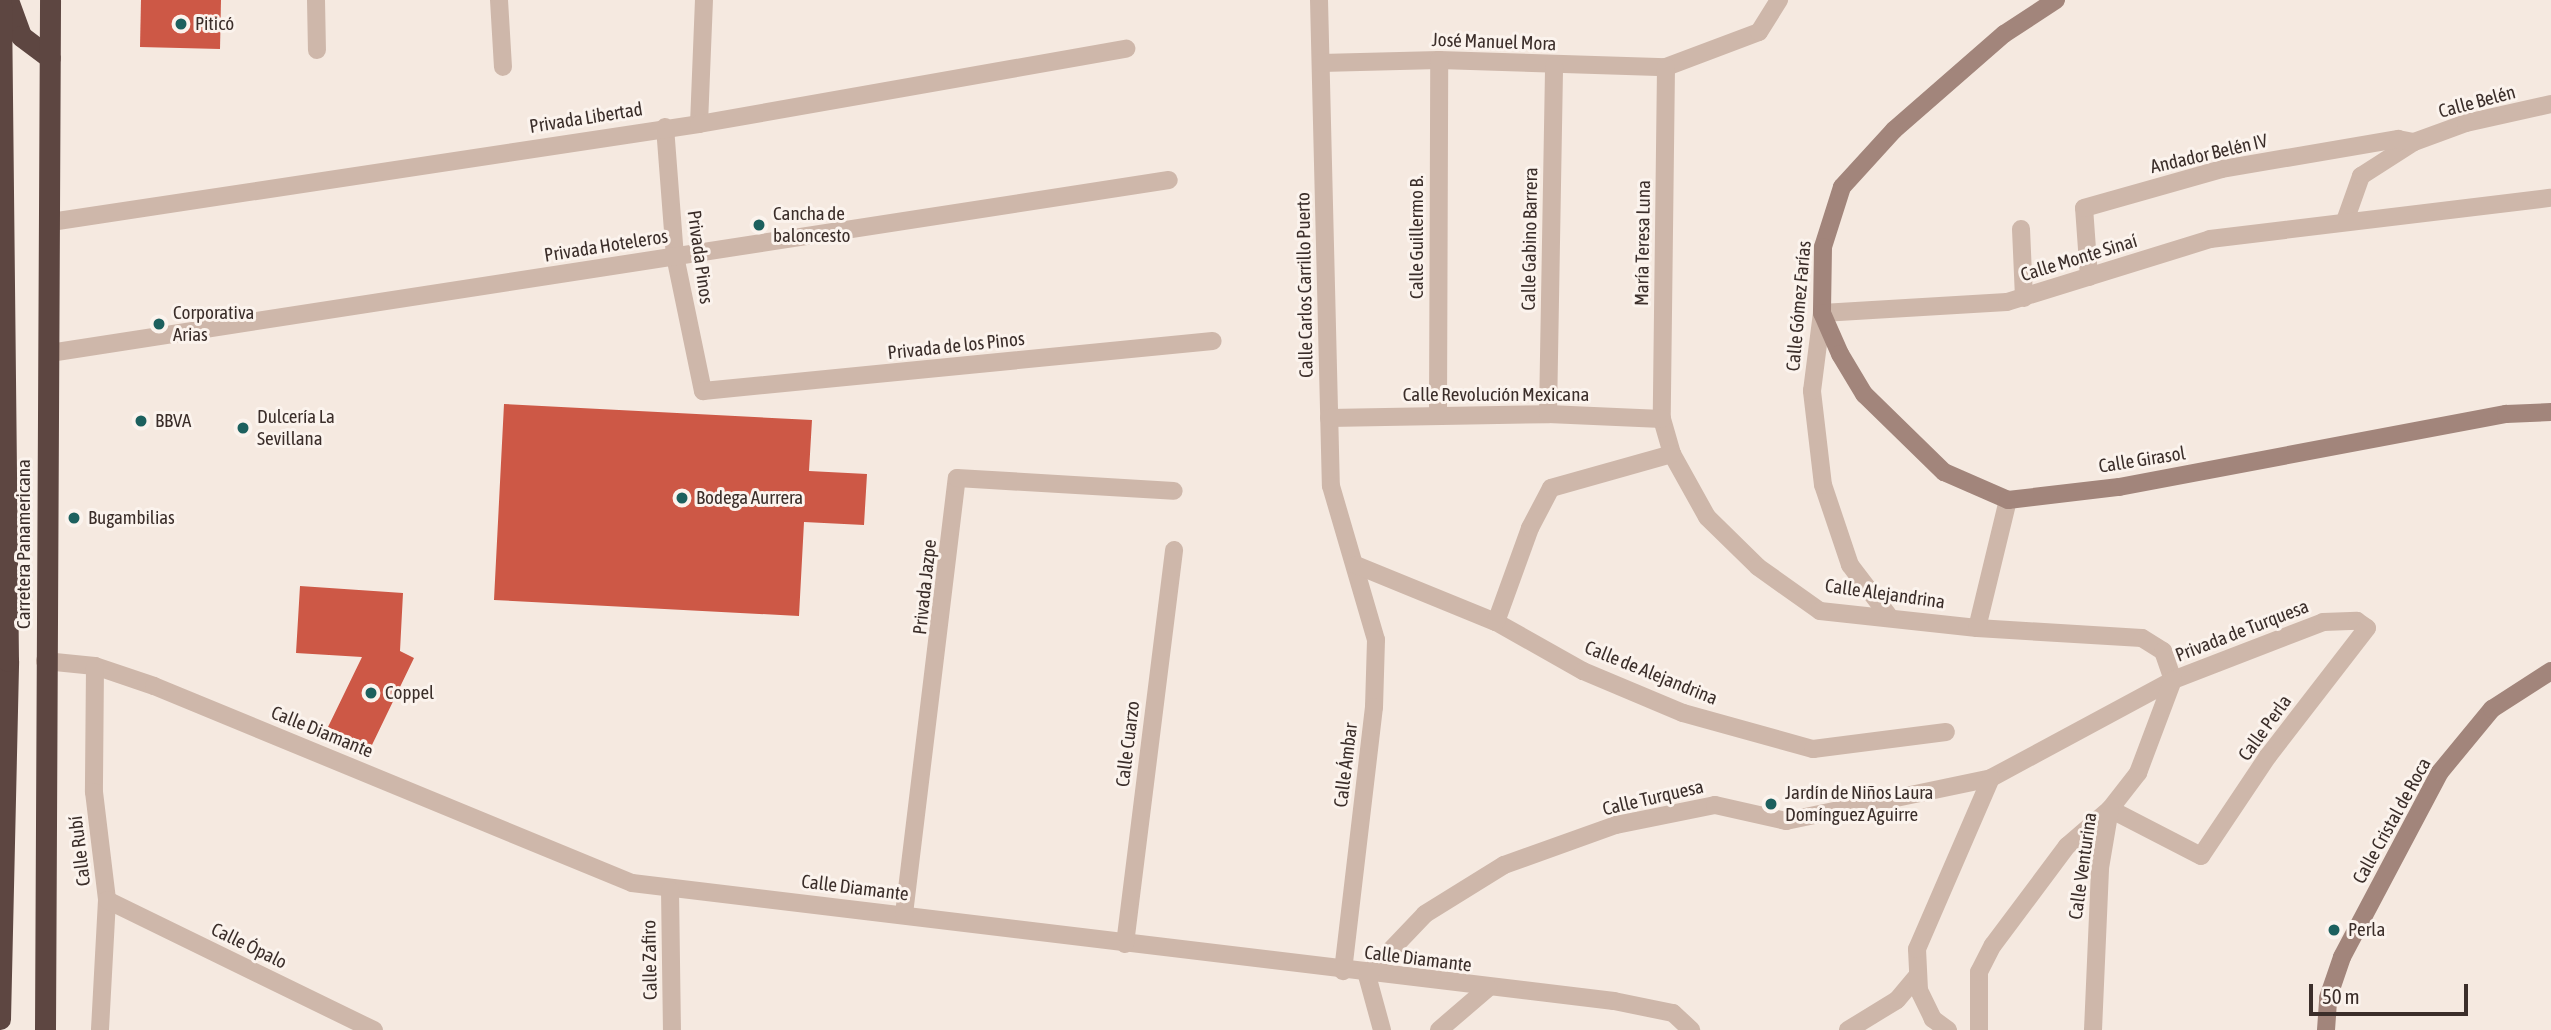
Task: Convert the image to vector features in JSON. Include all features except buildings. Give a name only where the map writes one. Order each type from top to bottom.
[{"type":"highway","name":"Carretera Panamericana","points":[[0,1019],[4,700],[1,0]]},
{"type":"highway","points":[[8,0],[21,36],[50,58]]},
{"type":"highway","name":"Carretera Panamericana","points":[[45,1030],[50,0]]},
{"type":"street","points":[[316,0],[317,50]]},
{"type":"street","points":[[499,0],[502,67]]},
{"type":"street","points":[[699,124],[704,0]]},
{"type":"street","name":"Calle Carlos Carrillo Puerto","points":[[1319,0],[1331,486],[1356,565]]},
{"type":"street","points":[[1666,67],[1759,33],[1779,0]]},
{"type":"street","name":"Calle Gómez Farías","points":[[1888,615],[1850,565],[1823,485],[1812,391],[1822,313],[1823,247],[1842,187],[1904,121],[2004,34],[2056,0]]},
{"type":"street","name":"Privada Libertad","points":[[51,222],[665,127],[699,124],[1126,48]]},
{"type":"street","name":"José Manuel Mora","points":[[1321,63],[1439,60],[1554,66],[1666,67]]},
{"type":"street","name":"Calle Guillermo B.","points":[[1438,414],[1439,60]]},
{"type":"street","name":"Calle Gabino Barrera","points":[[1548,414],[1554,66]]},
{"type":"street","name":"María Teresa Luna","points":[[1662,419],[1666,67]]},
{"type":"street","name":"Calle Belén","points":[[2414,142],[2466,123],[2551,104]]},
{"type":"street","name":"Privada Pinos","points":[[665,127],[676,257],[704,391]]},
{"type":"street","name":"Andador Belén IV","points":[[2089,277],[2084,208],[2222,169],[2398,139],[2414,142]]},
{"type":"street","points":[[2345,221],[2361,176],[2414,142]]},
{"type":"street","name":"Privada Hoteleros","points":[[50,353],[1168,180]]},
{"type":"street","name":"Calle Monte Sinaí","points":[[1822,313],[1941,309],[2024,298],[2210,240],[2345,221],[2551,198]]},
{"type":"street","points":[[2021,229],[2024,298]]},
{"type":"street","points":[[1822,313],[1864,394],[1944,472],[2008,500],[1977,628]]},
{"type":"street","name":"Privada de los Pinos","points":[[704,391],[1213,341]]},
{"type":"street","name":"Calle Girasol","points":[[2008,500],[2119,487],[2506,414],[2551,412]]},
{"type":"street","name":"Calle Revolución Mexicana","points":[[1329,418],[1548,414],[1662,419]]},
{"type":"street","name":"Calle Alejandrina","points":[[1662,419],[1672,454],[1707,517],[1758,567],[1820,611],[1888,615],[1977,628],[2141,638],[2163,651],[2173,680]]},
{"type":"street","points":[[1496,622],[1530,528],[1552,488],[1672,454]]},
{"type":"street","name":"Privada Jazpe","points":[[904,914],[957,478],[1174,491]]},
{"type":"street","name":"Calle Cuarzo","points":[[1125,944],[1174,550]]},
{"type":"street","name":"Calle de Alejandrina","points":[[1356,565],[1496,622],[1583,671],[1683,713],[1813,749],[1946,732]]},
{"type":"street","name":"Calle Ámbar","points":[[1343,971],[1374,707],[1376,640],[1356,565]]},
{"type":"street","name":"Privada de Turquesa","points":[[2173,680],[2323,622],[2357,621],[2367,628]]},
{"type":"street","name":"Calle Perla","points":[[2110,809],[2201,856],[2269,756],[2367,628]]},
{"type":"street","name":"Calle Diamante","points":[[46,661],[95,666],[632,883],[670,890],[904,914],[1673,1013],[1691,1030]]},
{"type":"street","name":"Calle Rubí","points":[[95,666],[94,792],[107,900],[100,1030]]},
{"type":"street","name":"Calle Cristal de Roca","points":[[2326,1030],[2328,998],[2342,957],[2440,772],[2492,709],[2551,671]]},
{"type":"street","name":"Calle Turquesa","points":[[1367,975],[1425,914],[1504,865],[1616,825],[1715,805],[1786,821],[1842,814],[1991,778],[2173,680]]},
{"type":"street","name":"Calle Venturina","points":[[2093,1030],[2100,868],[2110,809],[2138,773],[2173,680]]},
{"type":"street","points":[[1948,1030],[1933,1019],[1916,977],[1917,949],[1936,897],[1962,852],[1991,778]]},
{"type":"street","points":[[1979,1030],[1979,972],[1993,945],[2067,846],[2110,809]]},
{"type":"street","name":"Calle Zafiro","points":[[670,890],[672,1030]]},
{"type":"street","name":"Calle Ópalo","points":[[107,900],[374,1030]]},
{"type":"street","points":[[1367,975],[1382,1030]]},
{"type":"street","points":[[1848,1030],[1897,1000],[1916,977]]},
{"type":"street","points":[[1439,1030],[1488,988]]},
{"type":"place","name":"Piticó","points":[[181,24]]},
{"type":"place","name":"Cancha de baloncesto","points":[[759,225]]},
{"type":"place","name":"Corporativa Arias","points":[[159,324]]},
{"type":"place","name":"BBVA","points":[[141,421]]},
{"type":"place","name":"Dulcería La Sevillana","points":[[243,428]]},
{"type":"place","name":"Bodega Aurrera","points":[[682,498]]},
{"type":"place","name":"Bugambilias","points":[[74,518]]},
{"type":"place","name":"Coppel","points":[[371,693]]},
{"type":"place","name":"Jardín de Niños Laura Domínguez Aguirre","points":[[1771,804]]},
{"type":"place","name":"Perla","points":[[2334,930]]}]
